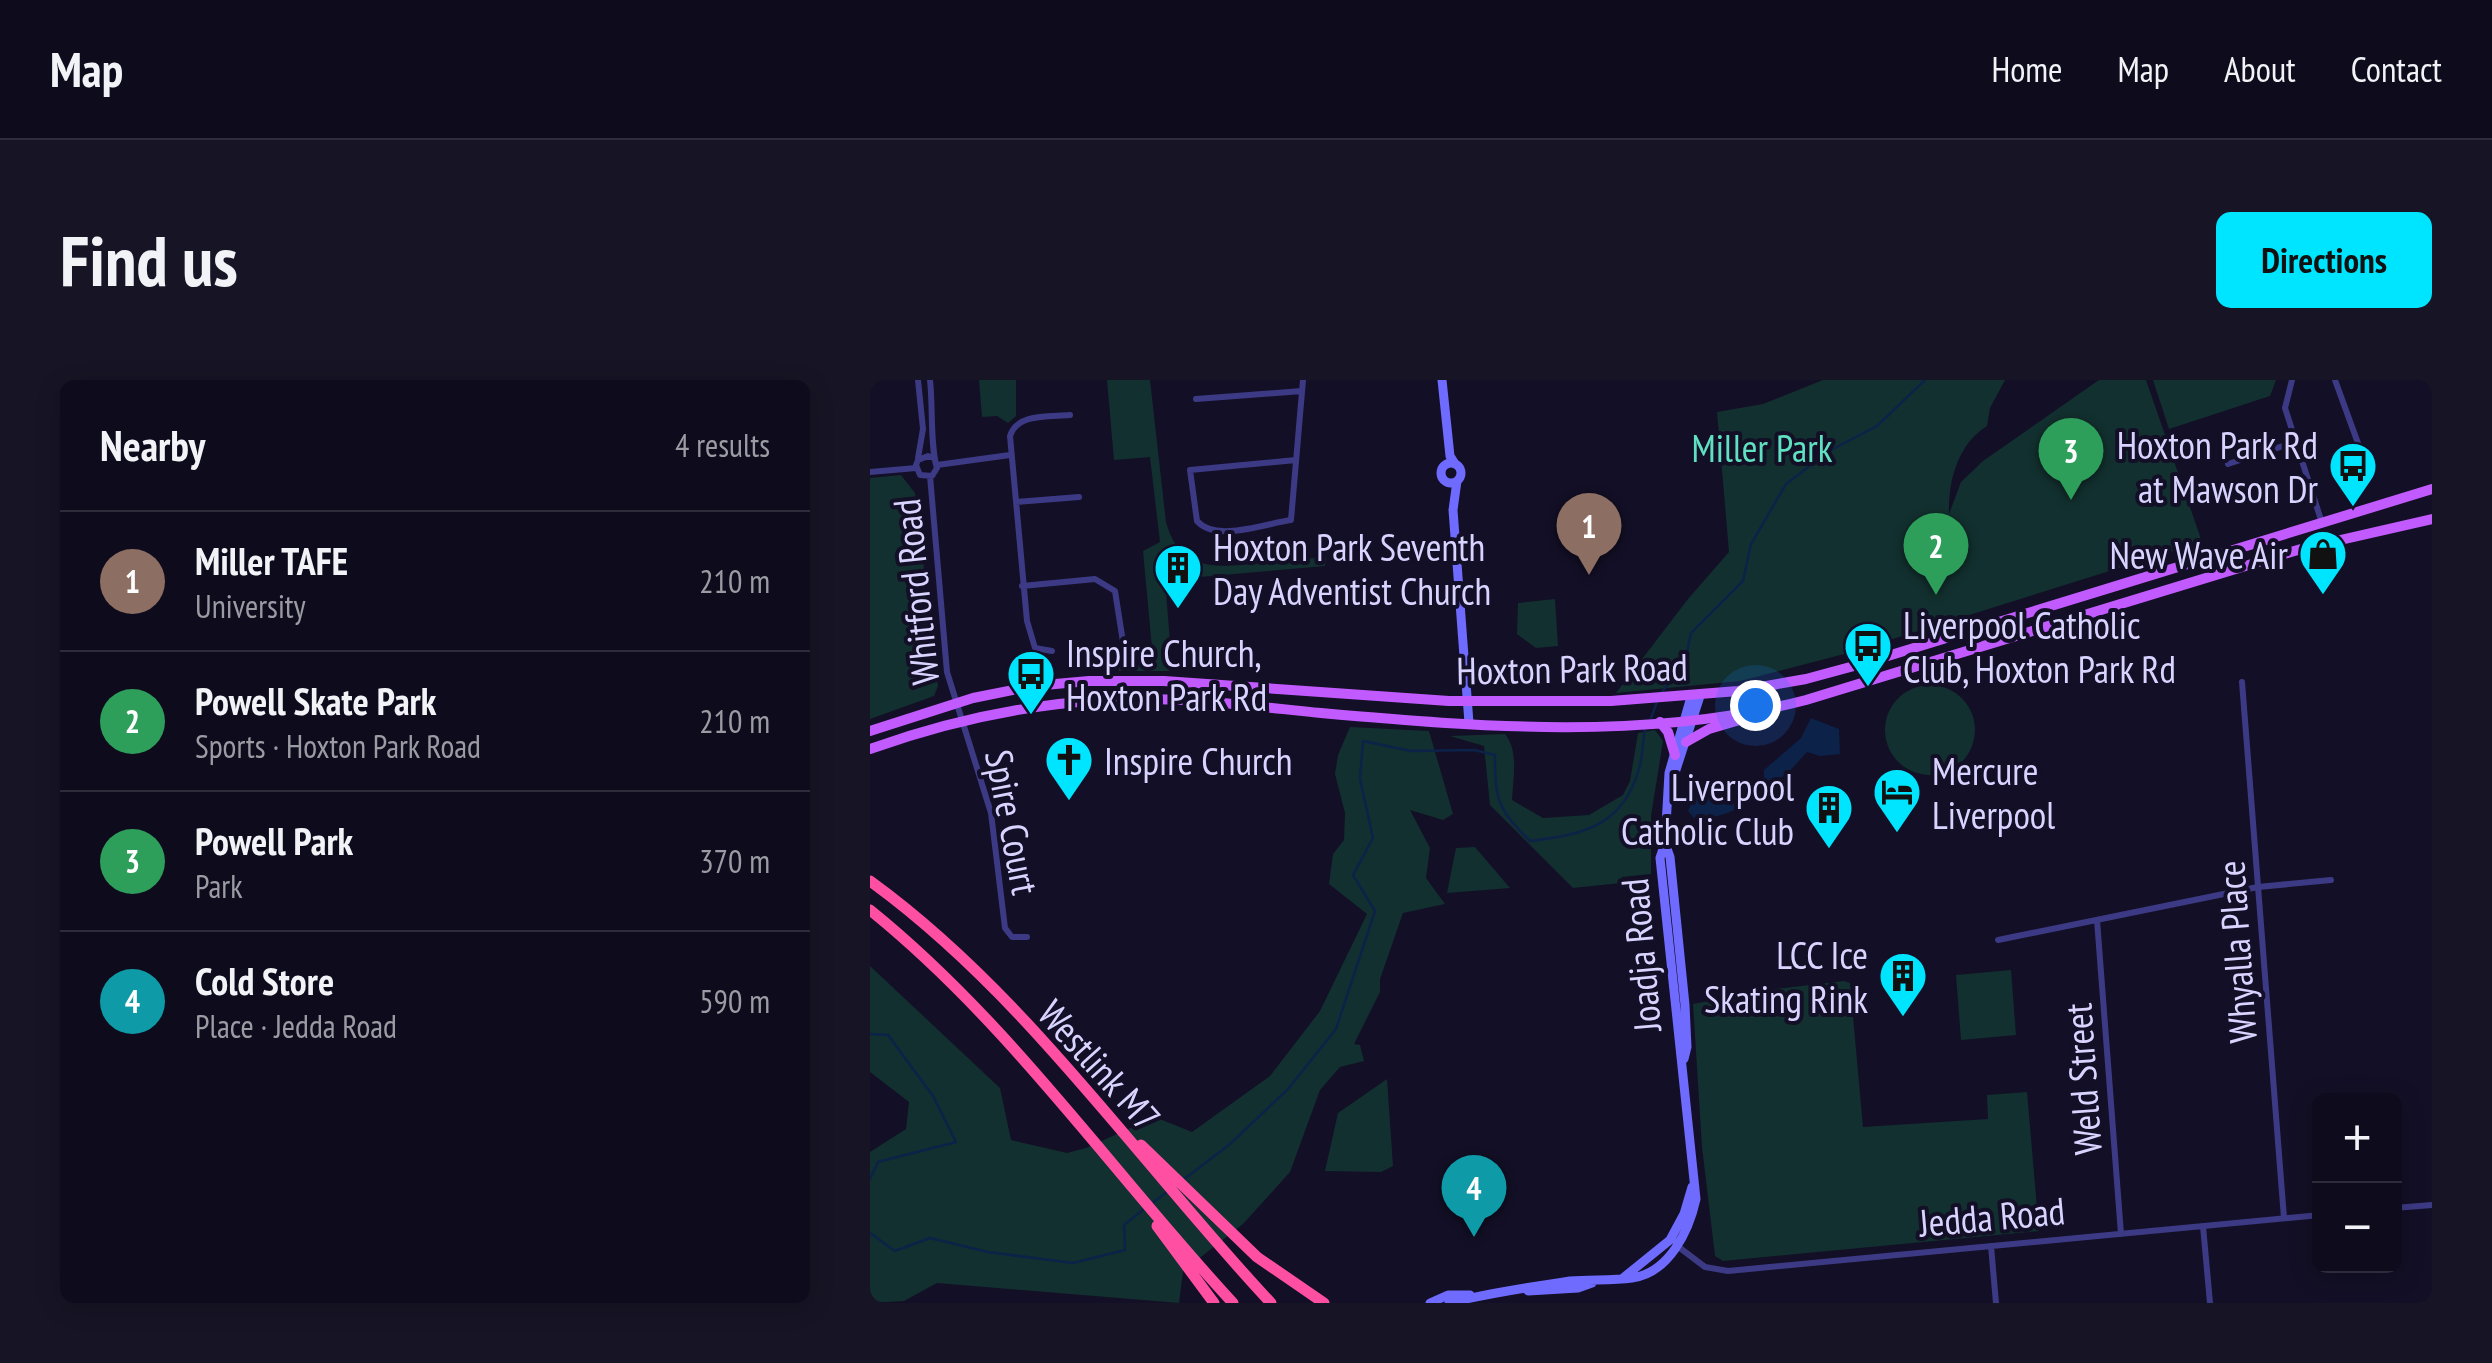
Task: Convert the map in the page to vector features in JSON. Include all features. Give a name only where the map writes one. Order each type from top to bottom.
[{"type":"highway","name":"Westlink M7","points":[[870,881],[965,961],[1091,1097],[1271,1303]]},
{"type":"highway","name":"Westlink M7","points":[[870,910],[978,1008],[1104,1154],[1214,1296],[1233,1303]]},
{"type":"highway","points":[[1091,1097],[1257,1256],[1324,1303]]},
{"type":"main road","points":[[1444,380],[1450,465]]},
{"type":"main road","points":[[1450,465],[1460,471],[1453,510]]},
{"type":"main road","points":[[1450,465],[1441,473],[1453,510],[1469,723]]},
{"type":"main road","points":[[1445,481],[1457,481]]},
{"type":"main road","name":"Hoxton Park Road","points":[[870,731],[955,703],[1050,684],[1135,679],[1468,701],[1695,696],[1806,679],[2432,489]]},
{"type":"main road","name":"Hoxton Park Road","points":[[870,749],[962,722],[1036,707],[1145,699],[1469,723],[1582,727],[1688,720],[1791,704],[2301,549],[2432,519]]},
{"type":"main road","name":"Joadja Road","points":[[1674,1243],[1693,1185],[1684,1062],[1678,1047],[1660,858],[1674,756],[1695,696]]},
{"type":"main road","points":[[1686,742],[1708,728],[1791,704]]},
{"type":"main road","name":"Joadja Road","points":[[1670,785],[1686,742],[1688,720]]},
{"type":"main road","points":[[1662,723],[1674,756]]},
{"type":"main road","points":[[1448,1303],[1472,1296],[1553,1291],[1623,1278],[1674,1243]]},
{"type":"main road","points":[[1430,1303],[1462,1293],[1472,1296]]},
{"type":"street","name":"Whitford Road","points":[[917,464],[924,429],[918,380]]},
{"type":"street","name":"Whitford Road","points":[[930,380],[936,462]]},
{"type":"street","points":[[1296,460],[1190,470],[1197,520],[1202,527],[1218,531],[1268,527],[1291,520],[1303,380]]},
{"type":"street","points":[[2292,380],[2286,408],[2322,522]]},
{"type":"street","points":[[2335,380],[2359,446]]},
{"type":"street","points":[[1196,399],[1302,391]]},
{"type":"street","points":[[1052,651],[1034,646],[1022,586],[1011,431],[1018,422],[1070,415]]},
{"type":"street","points":[[2228,464],[2295,442]]},
{"type":"street","points":[[870,472],[917,464],[928,456],[936,462],[1011,455]]},
{"type":"street","points":[[917,464],[920,475],[930,476],[936,472],[936,462]]},
{"type":"street","name":"Whitford Road","points":[[930,476],[947,672],[955,703]]},
{"type":"street","points":[[1016,502],[1078,497]]},
{"type":"street","points":[[1022,586],[1096,579],[1114,591],[1123,642]]},
{"type":"street","name":"Whyalla Place","points":[[2242,682],[2284,1218]]},
{"type":"street","name":"Spire Court","points":[[955,703],[992,813],[1005,928],[1012,937],[1027,936]]},
{"type":"street","points":[[1998,940],[2258,887],[2331,880]]},
{"type":"street","name":"Weld Street","points":[[2097,920],[2122,1234]]},
{"type":"street","points":[[2402,1207],[2432,1205]]},
{"type":"street","name":"Jedda Road","points":[[1674,1243],[1705,1267],[1728,1271],[2312,1216]]},
{"type":"street","points":[[2203,1226],[2210,1303]]},
{"type":"street","points":[[1991,1246],[1996,1303]]},
{"type":"green space","points":[[979,380],[1016,380],[1016,416],[1008,423],[997,416],[982,417]]},
{"type":"green space","points":[[1107,380],[1150,380],[1166,522],[1181,551],[1191,559],[1217,565],[1326,557],[1325,566],[1165,580],[1172,666],[1169,671],[1119,671],[1128,662],[1153,659],[1143,551],[1160,542],[1150,457],[1114,460]]},
{"type":"green space","name":"Miller Park","points":[[1823,380],[2005,380],[1990,408],[1987,426],[1969,443],[1957,464],[1949,514],[1961,482],[1983,461],[2099,380],[2146,380],[2202,542],[1848,653],[1740,681],[1616,693],[1729,552],[1717,412],[1763,404]]},
{"type":"green space","points":[[2153,380],[2276,380],[2270,396],[2169,429]]},
{"type":"green space","points":[[901,475],[915,493],[938,686],[934,696],[870,719],[870,478]]},
{"type":"green space","points":[[1555,599],[1558,646],[1536,648],[1517,634],[1518,603]]},
{"type":"green space","points":[[1930,685],[1962,698],[1975,730],[1962,762],[1930,775],[1898,762],[1885,730],[1898,698]]},
{"type":"green space","points":[[1350,727],[1429,731],[1453,814],[1443,820],[1410,810],[1430,848],[1426,878],[1445,904],[1403,913],[1380,979],[1380,992],[1354,1044],[1360,1045],[1364,1061],[1340,1067],[1320,1090],[1290,1172],[1243,1224],[1183,1271],[1179,1303],[937,1283],[904,1301],[870,1303],[870,1152],[906,1129],[909,1102],[870,1072],[870,966],[1000,1088],[1011,1140],[1067,1153],[1155,1117],[1192,1132],[1270,1076],[1320,1011],[1367,914],[1329,884],[1333,854],[1344,840],[1345,813],[1335,774]]},
{"type":"green space","points":[[1655,730],[1663,741],[1651,816],[1651,874],[1622,877],[1621,883],[1573,888],[1490,805],[1484,746],[1450,736],[1505,734],[1514,757],[1512,800],[1543,818],[1589,815],[1623,795],[1630,781],[1638,733]]},
{"type":"green space","points":[[1475,847],[1510,888],[1447,893],[1456,848]]},
{"type":"green space","points":[[2011,970],[2016,1035],[1961,1040],[1956,975]]},
{"type":"green space","points":[[1850,983],[1863,1127],[1988,1119],[1987,1095],[2027,1092],[2039,1231],[1723,1261],[1715,1256],[1702,1147],[1693,1004]]},
{"type":"green space","points":[[1387,1079],[1393,1166],[1381,1172],[1325,1171],[1338,1113]]},
{"type":"water","points":[[1811,718],[1839,729],[1840,754],[1820,756],[1807,752],[1786,775],[1768,783],[1764,770],[1801,738]]},
{"type":"water","points":[[1754,780],[1758,793],[1737,809],[1702,818],[1694,818],[1688,811],[1699,790],[1707,784],[1719,782],[1728,790]]},
{"type":"waterway","points":[[1659,695],[1684,667],[1691,633],[1743,581],[1751,544],[1786,484],[1831,450],[1877,426],[1925,380]]},
{"type":"waterway","points":[[1651,718],[1657,702]]},
{"type":"waterway","points":[[1183,1180],[1230,1144],[1288,1089],[1336,1029],[1375,911],[1353,875],[1373,838],[1360,779],[1363,741],[1411,751],[1474,750],[1495,755],[1500,803],[1530,841],[1584,830],[1611,815],[1632,788],[1645,730]]},
{"type":"waterway","points":[[870,1034],[888,1035],[933,1096],[956,1142],[878,1162],[870,1179]]},
{"type":"waterway","points":[[1151,1204],[1168,1191]]},
{"type":"waterway","points":[[870,1233],[895,1251],[930,1238],[988,1252],[1073,1263],[1125,1250],[1124,1225],[1144,1209]]},
{"type":"place","name":"Powell Park","points":[[2071,500]]},
{"type":"place","name":"Hoxton Park Rd at Mawson Dr","points":[[2353,508]]},
{"type":"place","name":"Miller TAFE","points":[[1589,575]]},
{"type":"place","name":"Powell Skate Park","points":[[1936,595]]},
{"type":"place","name":"New Wave Air","points":[[2323,596]]},
{"type":"place","name":"Hoxton Park Seventh Day Adventist Church","points":[[1178,610]]},
{"type":"place","name":"Liverpool Catholic Club, Hoxton Park Rd","points":[[1868,688]]},
{"type":"place","name":"Inspire Church, Hoxton Park Rd","points":[[1031,716]]},
{"type":"place","name":"Inspire Church","points":[[1069,802]]},
{"type":"place","name":"Mercure Liverpool","points":[[1897,834]]},
{"type":"place","name":"Liverpool Catholic Club","points":[[1829,850]]},
{"type":"place","name":"LCC Ice Skating Rink","points":[[1903,1018]]},
{"type":"place","name":"Cold Store","points":[[1474,1237]]}]
